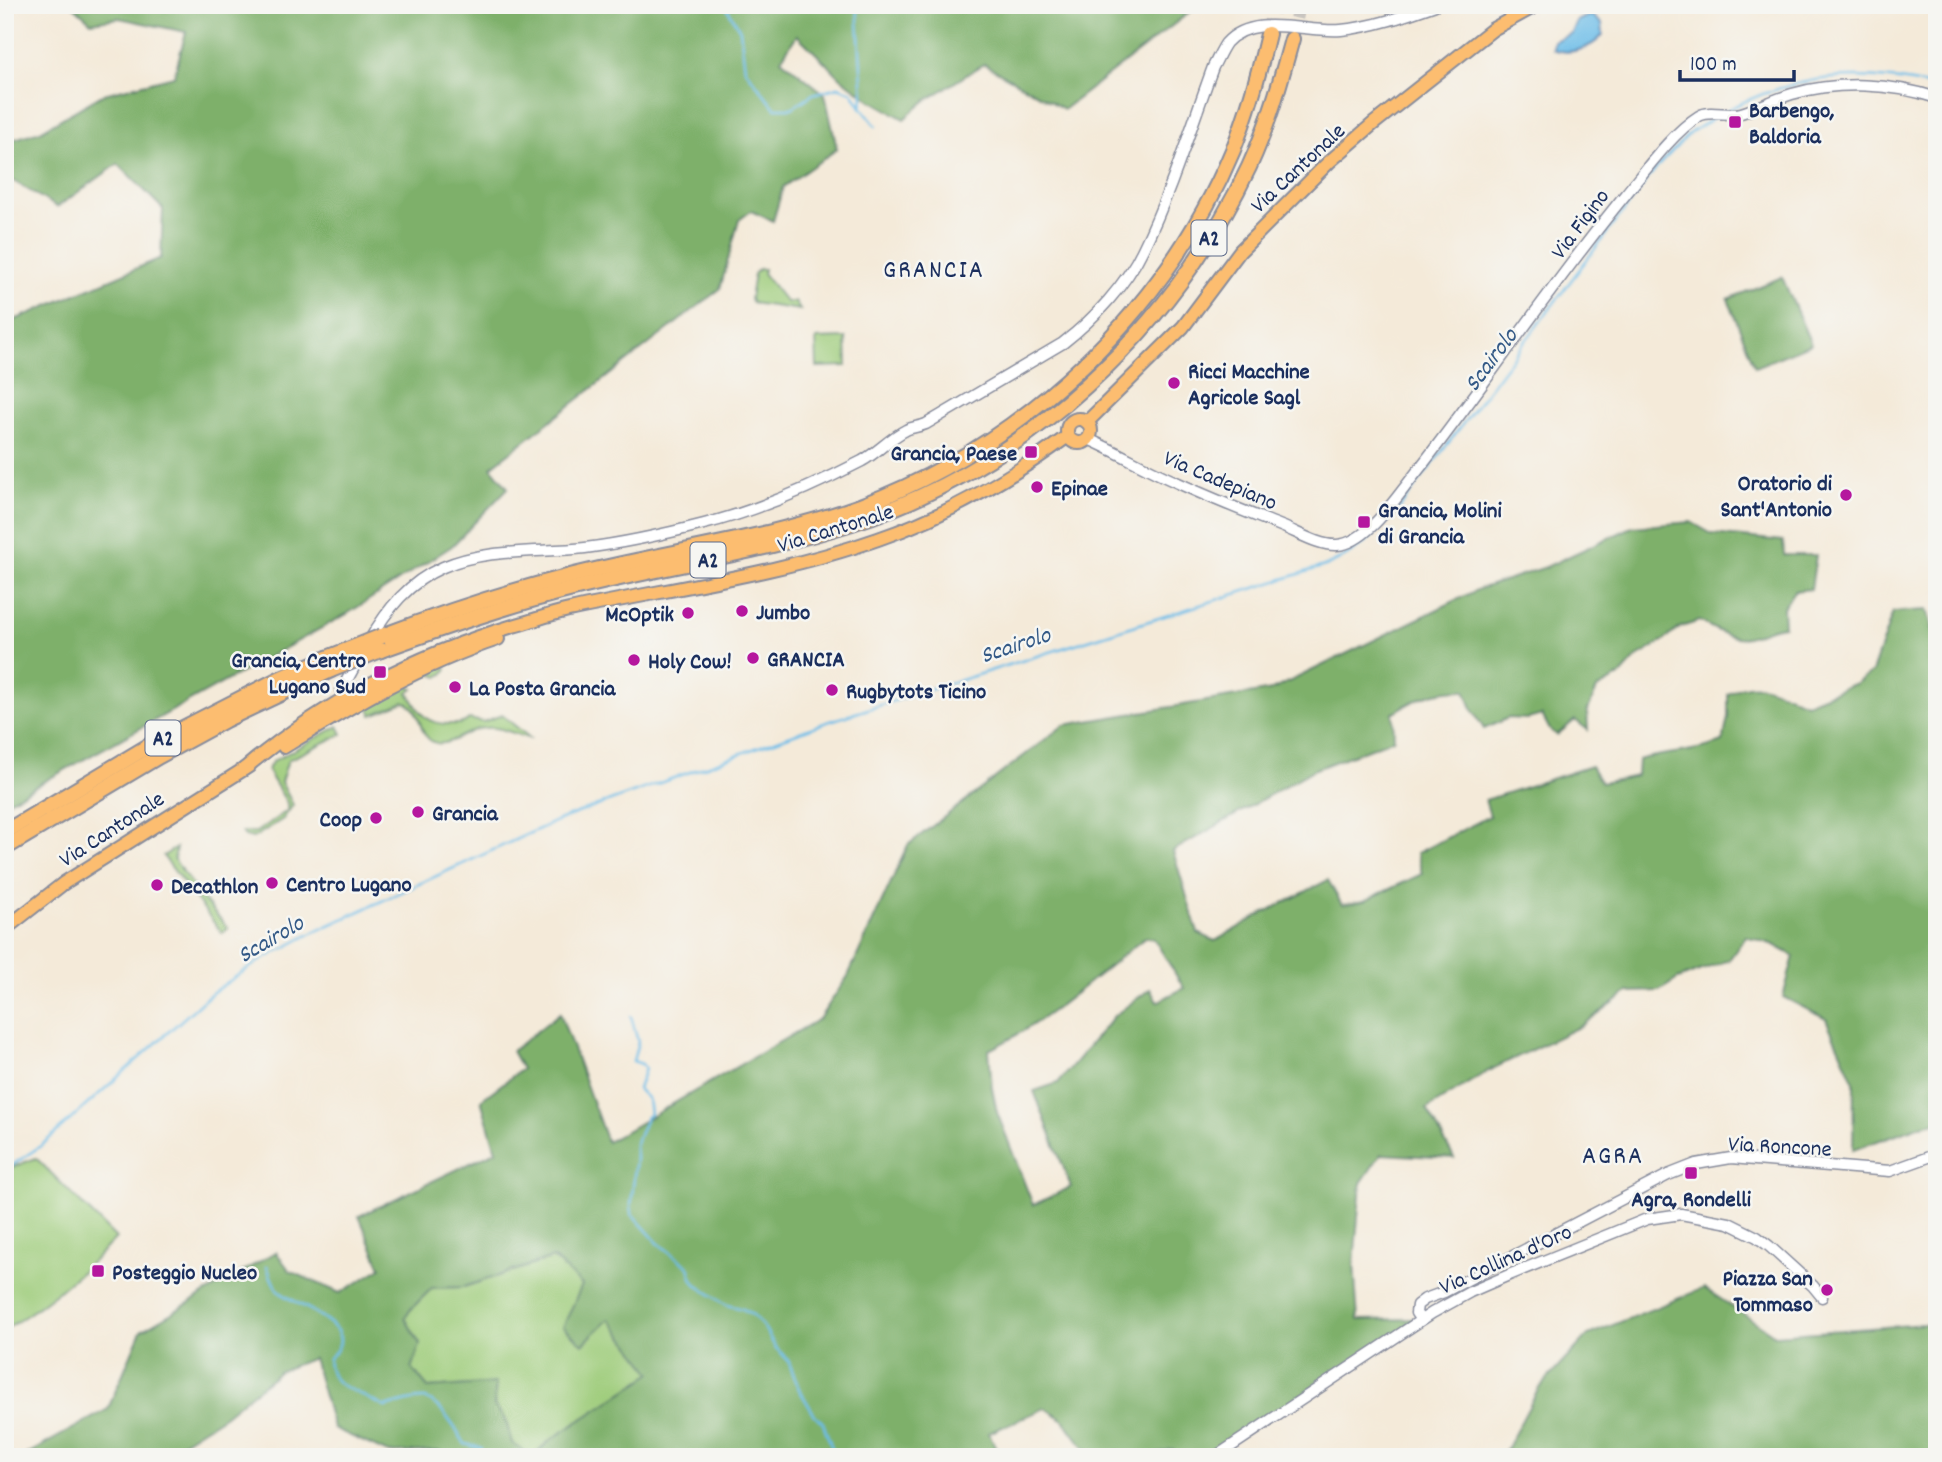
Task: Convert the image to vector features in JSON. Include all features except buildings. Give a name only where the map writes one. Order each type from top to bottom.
[{"type":"highway","name":"A2","points":[[5,832],[162,738],[279,679],[329,664],[461,607],[574,575],[740,539],[856,507],[918,481],[967,453],[1012,424],[1092,357],[1137,307],[1178,252],[1233,149],[1258,77],[1268,34]]},
{"type":"highway","name":"A2","points":[[382,643],[577,588],[760,549],[854,523],[926,494],[1021,438],[1068,402],[1132,340],[1197,258],[1226,212],[1262,137],[1292,39]]},
{"type":"highway","name":"A2","points":[[5,848],[159,756],[329,664]]},
{"type":"main road","name":"Via Cantonale","points":[[1087,422],[1183,327],[1240,251],[1329,162],[1482,38],[1537,5]]},
{"type":"main road","points":[[1081,419],[1087,422],[1091,429],[1088,439],[1077,443],[1068,436],[1067,428],[1071,422],[1081,419]]},
{"type":"main road","name":"Via Cantonale","points":[[5,929],[65,883],[244,768],[271,746],[435,652],[567,610],[790,564],[880,538],[991,487],[1068,436]]},
{"type":"street","points":[[349,702],[351,673],[388,611],[409,589],[434,571],[476,557],[585,548],[701,525],[799,492],[866,458],[908,429],[926,424],[1063,343],[1081,330],[1100,310],[1143,251],[1213,67],[1226,43],[1243,31],[1260,26],[1321,30],[1361,27],[1435,5]]},
{"type":"street","name":"Via Figino","points":[[1341,545],[1369,528],[1388,509],[1606,218],[1662,150],[1696,118],[1706,113],[1741,113],[1792,94],[1842,87],[1902,89],[1937,98]]},
{"type":"street","name":"Via Cadepiano","points":[[1088,439],[1176,483],[1328,544],[1341,545]]},
{"type":"street","name":"Via Roncone","points":[[1420,1319],[1416,1313],[1417,1305],[1425,1299],[1444,1292],[1668,1175],[1696,1164],[1731,1158],[1890,1171],[1937,1154]]},
{"type":"street","name":"Via Collina d'Oro","points":[[1214,1457],[1420,1319],[1470,1292],[1634,1223],[1681,1214],[1729,1223],[1757,1237],[1814,1286],[1822,1297]]},
{"type":"green space","points":[[72,5],[1199,5],[1064,109],[984,64],[925,101],[904,119],[872,101],[841,78],[797,35],[781,59],[825,94],[837,149],[783,187],[773,221],[751,211],[739,220],[720,289],[491,467],[508,488],[452,546],[347,614],[5,803],[5,324],[161,258],[163,209],[118,164],[57,207],[5,176],[5,142],[40,131],[104,94],[174,76],[186,32],[119,18],[91,22]]},
{"type":"green space","points":[[759,269],[764,269],[763,273],[786,302],[795,302],[800,310],[752,303],[750,299],[754,274]]},
{"type":"green space","points":[[1782,277],[1811,344],[1755,367],[1728,299]]},
{"type":"green space","points":[[846,338],[847,366],[817,367],[816,339]]},
{"type":"green space","points":[[1691,522],[1712,534],[1783,541],[1784,555],[1816,555],[1811,589],[1794,591],[1783,608],[1784,626],[1752,636],[1741,638],[1729,635],[1700,621],[1681,627],[1637,657],[1621,675],[1597,689],[1587,712],[1588,730],[1575,720],[1557,735],[1550,730],[1542,715],[1528,719],[1508,718],[1484,729],[1465,690],[1435,693],[1410,703],[1393,713],[1394,739],[1313,770],[1173,851],[1198,933],[1215,941],[1328,880],[1342,905],[1364,901],[1422,874],[1417,853],[1490,816],[1485,800],[1591,766],[1601,783],[1637,776],[1638,760],[1723,742],[1728,717],[1728,694],[1748,686],[1767,687],[1806,703],[1856,683],[1872,672],[1893,612],[1927,610],[1937,643],[1937,1122],[1921,1125],[1853,1150],[1854,1082],[1826,1019],[1783,997],[1794,956],[1774,945],[1746,936],[1729,960],[1678,979],[1659,991],[1628,992],[1581,1026],[1488,1071],[1427,1109],[1454,1158],[1381,1154],[1361,1183],[1354,1263],[1358,1320],[1420,1319],[1206,1457],[1191,1457],[1189,1454],[1177,1457],[1173,1449],[1116,1457],[1095,1454],[1081,1444],[1060,1418],[1045,1408],[989,1433],[1000,1457],[534,1457],[549,1441],[652,1373],[609,1319],[583,1344],[563,1327],[582,1285],[553,1258],[464,1287],[432,1288],[405,1318],[420,1344],[412,1369],[428,1388],[496,1383],[494,1406],[505,1418],[512,1443],[532,1457],[451,1457],[441,1451],[388,1453],[333,1428],[313,1358],[280,1371],[224,1416],[159,1457],[22,1457],[108,1409],[141,1331],[276,1252],[290,1271],[340,1293],[381,1268],[359,1216],[496,1151],[481,1100],[522,1069],[512,1051],[560,1013],[607,1142],[819,1019],[848,976],[908,845],[1064,725],[1272,690],[1479,589],[1546,567],[1632,527]],"holes":[[[1146,937],[1154,939],[1184,988],[1157,1002],[1150,989],[1114,1016],[1058,1083],[1034,1091],[1071,1187],[1033,1205],[997,1112],[989,1050],[1051,1012]]]},
{"type":"green space","points":[[443,664],[447,669],[438,677],[431,674],[408,685],[413,689],[408,692],[423,716],[433,722],[455,724],[469,719],[483,722],[502,715],[531,739],[499,729],[486,728],[436,743],[426,735],[414,710],[404,702],[372,715],[369,708],[382,701],[395,687]]},
{"type":"green space","points":[[338,726],[342,734],[288,760],[281,782],[293,805],[283,819],[253,838],[245,836],[242,832],[256,832],[287,811],[287,803],[267,770],[273,761]]},
{"type":"green space","points":[[176,848],[174,859],[200,896],[228,928],[222,933],[163,856]]},
{"type":"green space","points":[[36,1158],[116,1238],[64,1287],[5,1330],[5,1170]]},
{"type":"green space","points":[[553,1258],[582,1285],[652,1373],[549,1441],[532,1457],[512,1444],[505,1418],[494,1406],[496,1383],[428,1388],[412,1369],[420,1344],[405,1318],[432,1288],[464,1287]]},
{"type":"green space","points":[[1704,1288],[1775,1335],[1937,1323],[1937,1457],[1502,1457],[1539,1388],[1588,1335]]},
{"type":"water","points":[[1593,16],[1602,24],[1603,35],[1598,40],[1573,51],[1553,49],[1554,41],[1572,33],[1577,21]]},
{"type":"waterway","points":[[725,5],[740,30],[745,69],[775,108],[792,108],[813,94],[838,87],[852,92],[861,107]]},
{"type":"waterway","points":[[857,5],[863,98],[861,107],[876,126]]},
{"type":"waterway","name":"Scairolo","points":[[1727,110],[1778,89],[1829,78],[1882,78],[1937,87]]},
{"type":"waterway","name":"Scairolo","points":[[5,1170],[42,1145],[213,992],[258,962],[314,932],[561,819],[830,721],[1331,564],[1349,554],[1397,511],[1656,168],[1691,132],[1715,117]]},
{"type":"waterway","points":[[631,1016],[638,1042],[633,1061],[642,1064],[645,1069],[638,1089],[648,1099],[650,1114],[635,1145],[632,1214],[658,1243],[689,1267],[698,1286],[727,1305],[753,1315],[765,1329],[775,1347],[788,1360],[799,1389],[814,1414],[823,1423],[832,1448],[840,1457]]},
{"type":"waterway","points":[[267,1267],[280,1292],[334,1327],[339,1337],[338,1347],[329,1358],[329,1366],[341,1385],[385,1407],[415,1399],[429,1400],[447,1417],[465,1444],[481,1448]]},
{"type":"tunnel","points":[[1268,34],[1274,5]]},
{"type":"tunnel","points":[[1292,39],[1299,5]]},
{"type":"place","name":"Barbengo, Baldoria","points":[[1735,122]]},
{"type":"place","name":"Ricci Macchine Agricole Sagl","points":[[1174,383]]},
{"type":"place","name":"Grancia, Paese","points":[[1031,452]]},
{"type":"place","name":"Epinae","points":[[1037,487]]},
{"type":"place","name":"Oratorio di Sant'Antonio","points":[[1846,495]]},
{"type":"place","name":"Grancia, Molini di Grancia","points":[[1364,522]]},
{"type":"place","name":"Jumbo","points":[[742,611]]},
{"type":"place","name":"McOptik","points":[[688,613]]},
{"type":"place","name":"GRANCIA","points":[[753,658]]},
{"type":"place","name":"Holy Cow!","points":[[634,660]]},
{"type":"place","name":"Grancia, Centro Lugano Sud","points":[[380,672]]},
{"type":"place","name":"La Posta Grancia","points":[[455,687]]},
{"type":"place","name":"Rugbytots Ticino","points":[[832,690]]},
{"type":"place","name":"Grancia","points":[[418,812]]},
{"type":"place","name":"Coop","points":[[376,818]]},
{"type":"place","name":"Centro Lugano","points":[[272,883]]},
{"type":"place","name":"Decathlon","points":[[157,885]]},
{"type":"place","name":"Agra, Rondelli","points":[[1691,1173]]},
{"type":"place","name":"Posteggio Nucleo","points":[[98,1271]]},
{"type":"place","name":"Piazza San Tommaso","points":[[1827,1290]]},
{"type":"district","name":"GRANCIA","points":[[934,268]]},
{"type":"district","name":"AGRA","points":[[1613,1154]]}]
